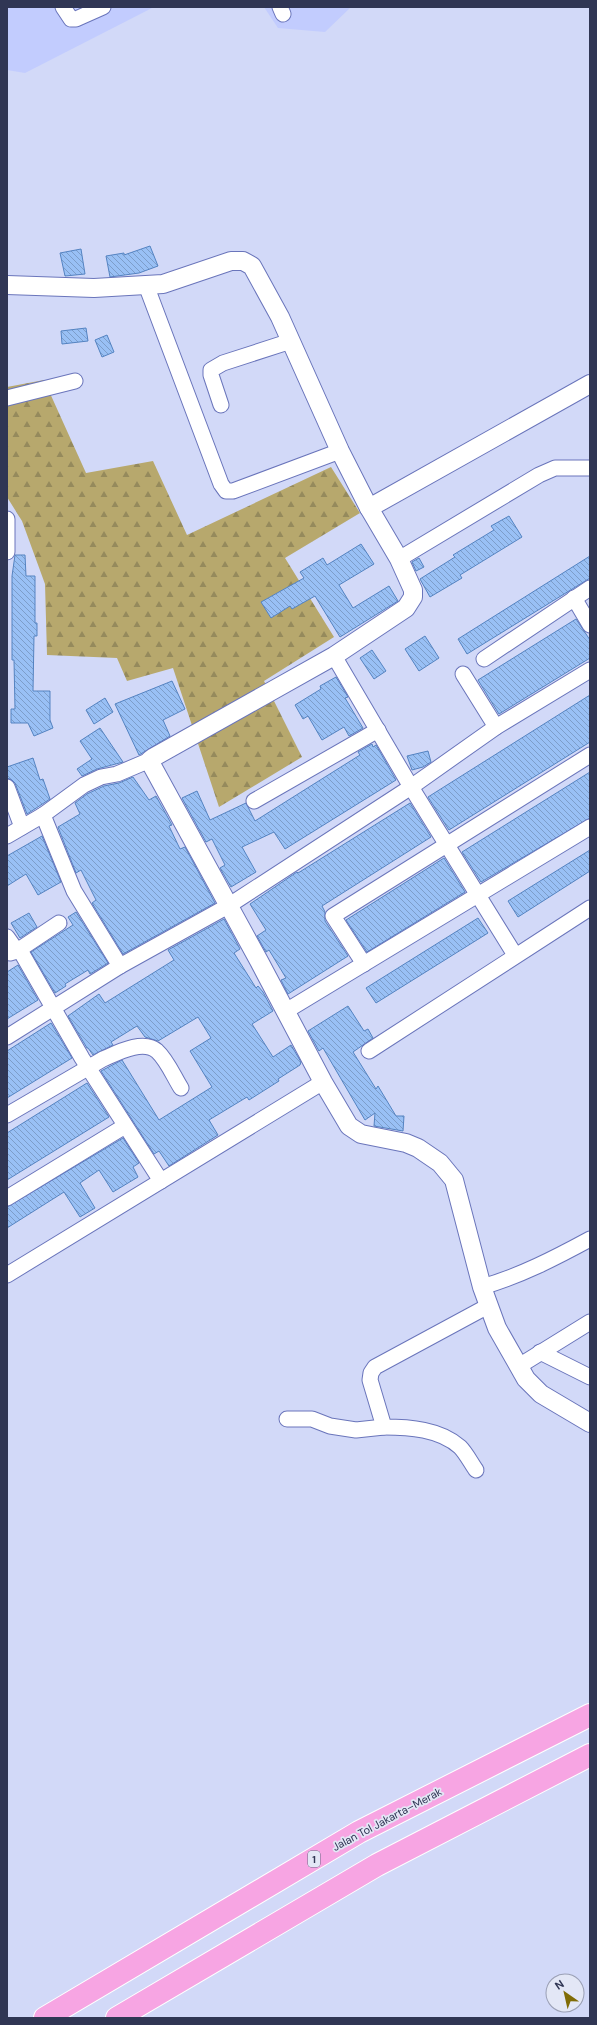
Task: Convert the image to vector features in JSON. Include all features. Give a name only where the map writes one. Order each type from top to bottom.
[{"type":"highway","name":"Jalan Tol Jakarta–Merak","points":[[45,2018],[359,1832],[590,1715]]},
{"type":"highway","points":[[117,2018],[377,1865],[590,1755]]},
{"type":"street","points":[[63,7],[71,19],[76,19],[103,7]]},
{"type":"street","points":[[7,285],[94,288],[163,284],[231,261],[243,261],[252,266],[260,278],[291,341],[340,451],[369,508],[399,559],[413,590],[413,597],[406,608],[334,656],[150,760],[117,774],[101,777],[84,785],[43,815],[7,836]]},
{"type":"street","points":[[146,285],[221,484],[226,491],[233,491],[340,451]]},
{"type":"street","points":[[221,405],[210,375],[211,370],[223,363],[291,341]]},
{"type":"street","points":[[7,398],[75,381]]},
{"type":"street","points":[[369,508],[590,384]]},
{"type":"street","points":[[399,559],[539,475],[555,468],[590,468]]},
{"type":"street","points":[[7,519],[7,552]]},
{"type":"street","points":[[484,659],[590,588]]},
{"type":"street","points":[[574,598],[590,625]]},
{"type":"street","points":[[334,656],[411,787],[448,844],[515,955]]},
{"type":"street","points":[[7,1037],[120,966],[228,906],[411,787],[496,727],[590,670]]},
{"type":"street","points":[[463,674],[496,727]]},
{"type":"street","points":[[254,801],[378,730]]},
{"type":"street","points":[[364,964],[333,916],[590,755]]},
{"type":"street","points":[[150,760],[323,1082],[352,1129],[370,1137],[406,1143],[418,1148],[450,1172],[454,1180],[488,1306],[497,1328],[518,1366],[526,1379],[541,1394],[590,1423]]},
{"type":"street","points":[[7,787],[22,827]]},
{"type":"street","points":[[43,815],[74,891],[120,966]]},
{"type":"street","points":[[286,1011],[590,827]]},
{"type":"street","points":[[369,1051],[515,955],[590,908]]},
{"type":"street","points":[[12,953],[59,923]]},
{"type":"street","points":[[7,938],[12,953]]},
{"type":"street","points":[[12,953],[21,952],[88,1067],[161,1181]]},
{"type":"street","points":[[7,1115],[88,1067],[119,1052],[147,1047],[156,1051],[181,1088]]},
{"type":"street","points":[[7,1275],[323,1082]]},
{"type":"street","points":[[7,1198],[125,1126]]},
{"type":"street","points":[[482,1287],[512,1278],[590,1239]]},
{"type":"street","points":[[384,1427],[370,1380],[371,1373],[375,1367],[488,1306]]},
{"type":"street","points":[[518,1366],[590,1322]]},
{"type":"street","points":[[540,1352],[590,1377]]},
{"type":"street","points":[[287,1419],[312,1419],[330,1426],[356,1430],[384,1427],[404,1427],[444,1436],[460,1447],[476,1470]]},
{"type":"shaded area","points":[[7,7],[154,7],[25,73],[7,70]]},
{"type":"shaded area","points":[[264,7],[351,7],[325,32],[278,28]]},
{"type":"green space","points":[[44,380],[86,473],[153,461],[187,535],[331,467],[360,513],[285,558],[334,637],[264,681],[302,757],[219,807],[173,668],[127,681],[117,658],[47,655],[45,584],[22,521],[7,497],[7,387]]},
{"type":"building","points":[[150,246],[158,266],[139,273],[110,277],[106,256],[124,253],[124,255]]},
{"type":"building","points":[[81,249],[85,274],[65,276],[60,253]]},
{"type":"building","points":[[86,328],[88,341],[62,344],[61,331]]},
{"type":"building","points":[[107,335],[114,352],[102,357],[95,340]]},
{"type":"building","points":[[509,516],[522,537],[460,575],[462,578],[430,597],[420,579],[455,557],[453,555],[494,530],[491,526]]},
{"type":"building","points":[[361,544],[374,564],[339,585],[353,608],[389,586],[398,601],[340,637],[315,596],[292,609],[290,606],[271,618],[261,602],[304,578],[300,572],[323,558],[327,565]]},
{"type":"building","points":[[15,555],[25,555],[26,576],[35,576],[35,623],[37,623],[37,636],[34,636],[33,691],[50,691],[50,720],[53,728],[34,736],[28,723],[11,723],[11,709],[15,709],[14,660],[12,660],[12,576]]},
{"type":"building","points":[[590,556],[590,578],[467,654],[458,639]]},
{"type":"building","points":[[419,558],[424,567],[416,571],[412,562]]},
{"type":"building","points":[[576,619],[590,640],[590,658],[499,714],[478,680]]},
{"type":"building","points":[[425,636],[439,658],[419,671],[405,649]]},
{"type":"building","points":[[372,650],[386,671],[374,679],[360,658]]},
{"type":"building","points":[[336,677],[348,697],[345,698],[363,728],[349,736],[344,727],[322,740],[308,716],[303,719],[295,705],[321,689],[320,686]]},
{"type":"building","points":[[172,681],[185,709],[163,720],[170,736],[139,755],[115,704]]},
{"type":"building","points":[[590,695],[590,742],[449,830],[428,797]]},
{"type":"building","points":[[105,698],[113,712],[94,724],[86,710]]},
{"type":"building","points":[[100,728],[123,762],[97,769],[82,776],[77,769],[92,759],[80,741]]},
{"type":"building","points":[[372,744],[373,747],[376,745],[396,780],[285,849],[274,832],[242,847],[256,872],[231,887],[220,868],[225,865],[212,839],[206,842],[182,798],[197,791],[210,820],[246,803],[255,821],[360,755],[358,752]]},
{"type":"building","points":[[428,751],[431,762],[423,767],[412,770],[407,756]]},
{"type":"building","points":[[33,758],[40,780],[43,779],[50,799],[27,814],[15,783],[7,778],[7,767]]},
{"type":"building","points":[[590,772],[590,818],[481,882],[462,852]]},
{"type":"building","points":[[133,777],[149,800],[156,796],[172,825],[169,826],[180,849],[185,847],[215,903],[123,954],[92,903],[96,900],[81,870],[76,873],[58,827],[80,814],[75,803],[87,794],[104,786],[119,783]]},
{"type":"building","points":[[410,803],[431,837],[322,906],[325,912],[325,921],[348,956],[288,994],[281,980],[286,978],[269,950],[266,952],[257,936],[266,930],[250,904],[297,872],[298,873]]},
{"type":"building","points":[[42,836],[61,882],[38,895],[26,874],[7,886],[7,856]]},
{"type":"building","points":[[590,850],[590,871],[518,917],[508,901]]},
{"type":"building","points":[[444,858],[465,892],[367,952],[346,920]]},
{"type":"building","points":[[76,912],[108,963],[90,974],[88,970],[65,984],[66,986],[55,993],[31,952],[73,925],[68,917]]},
{"type":"building","points":[[29,913],[37,927],[20,938],[11,923]]},
{"type":"building","points":[[478,918],[488,933],[376,1003],[366,988]]},
{"type":"building","points":[[224,919],[240,949],[234,953],[256,988],[258,986],[263,992],[273,1011],[252,1024],[273,1057],[291,1045],[301,1062],[300,1065],[278,1079],[279,1081],[249,1100],[247,1097],[209,1120],[218,1135],[169,1166],[159,1151],[154,1154],[101,1071],[122,1060],[159,1120],[212,1087],[190,1051],[211,1038],[198,1017],[158,1041],[145,1037],[137,1026],[111,1042],[113,1045],[93,1055],[87,1048],[68,1016],[99,994],[105,1003],[174,960],[168,950]]},
{"type":"building","points":[[18,965],[38,1000],[7,1019],[7,972]]},
{"type":"building","points":[[348,1006],[364,1031],[368,1029],[373,1038],[353,1052],[376,1089],[378,1086],[396,1116],[404,1116],[403,1131],[374,1126],[375,1113],[365,1120],[323,1048],[319,1051],[308,1031]]},
{"type":"building","points":[[51,1023],[72,1058],[7,1098],[7,1051]]},
{"type":"building","points":[[87,1083],[109,1117],[7,1180],[7,1133]]},
{"type":"building","points":[[123,1138],[139,1163],[133,1167],[138,1177],[113,1192],[99,1170],[80,1183],[95,1208],[80,1217],[64,1192],[7,1228],[7,1207]]}]
